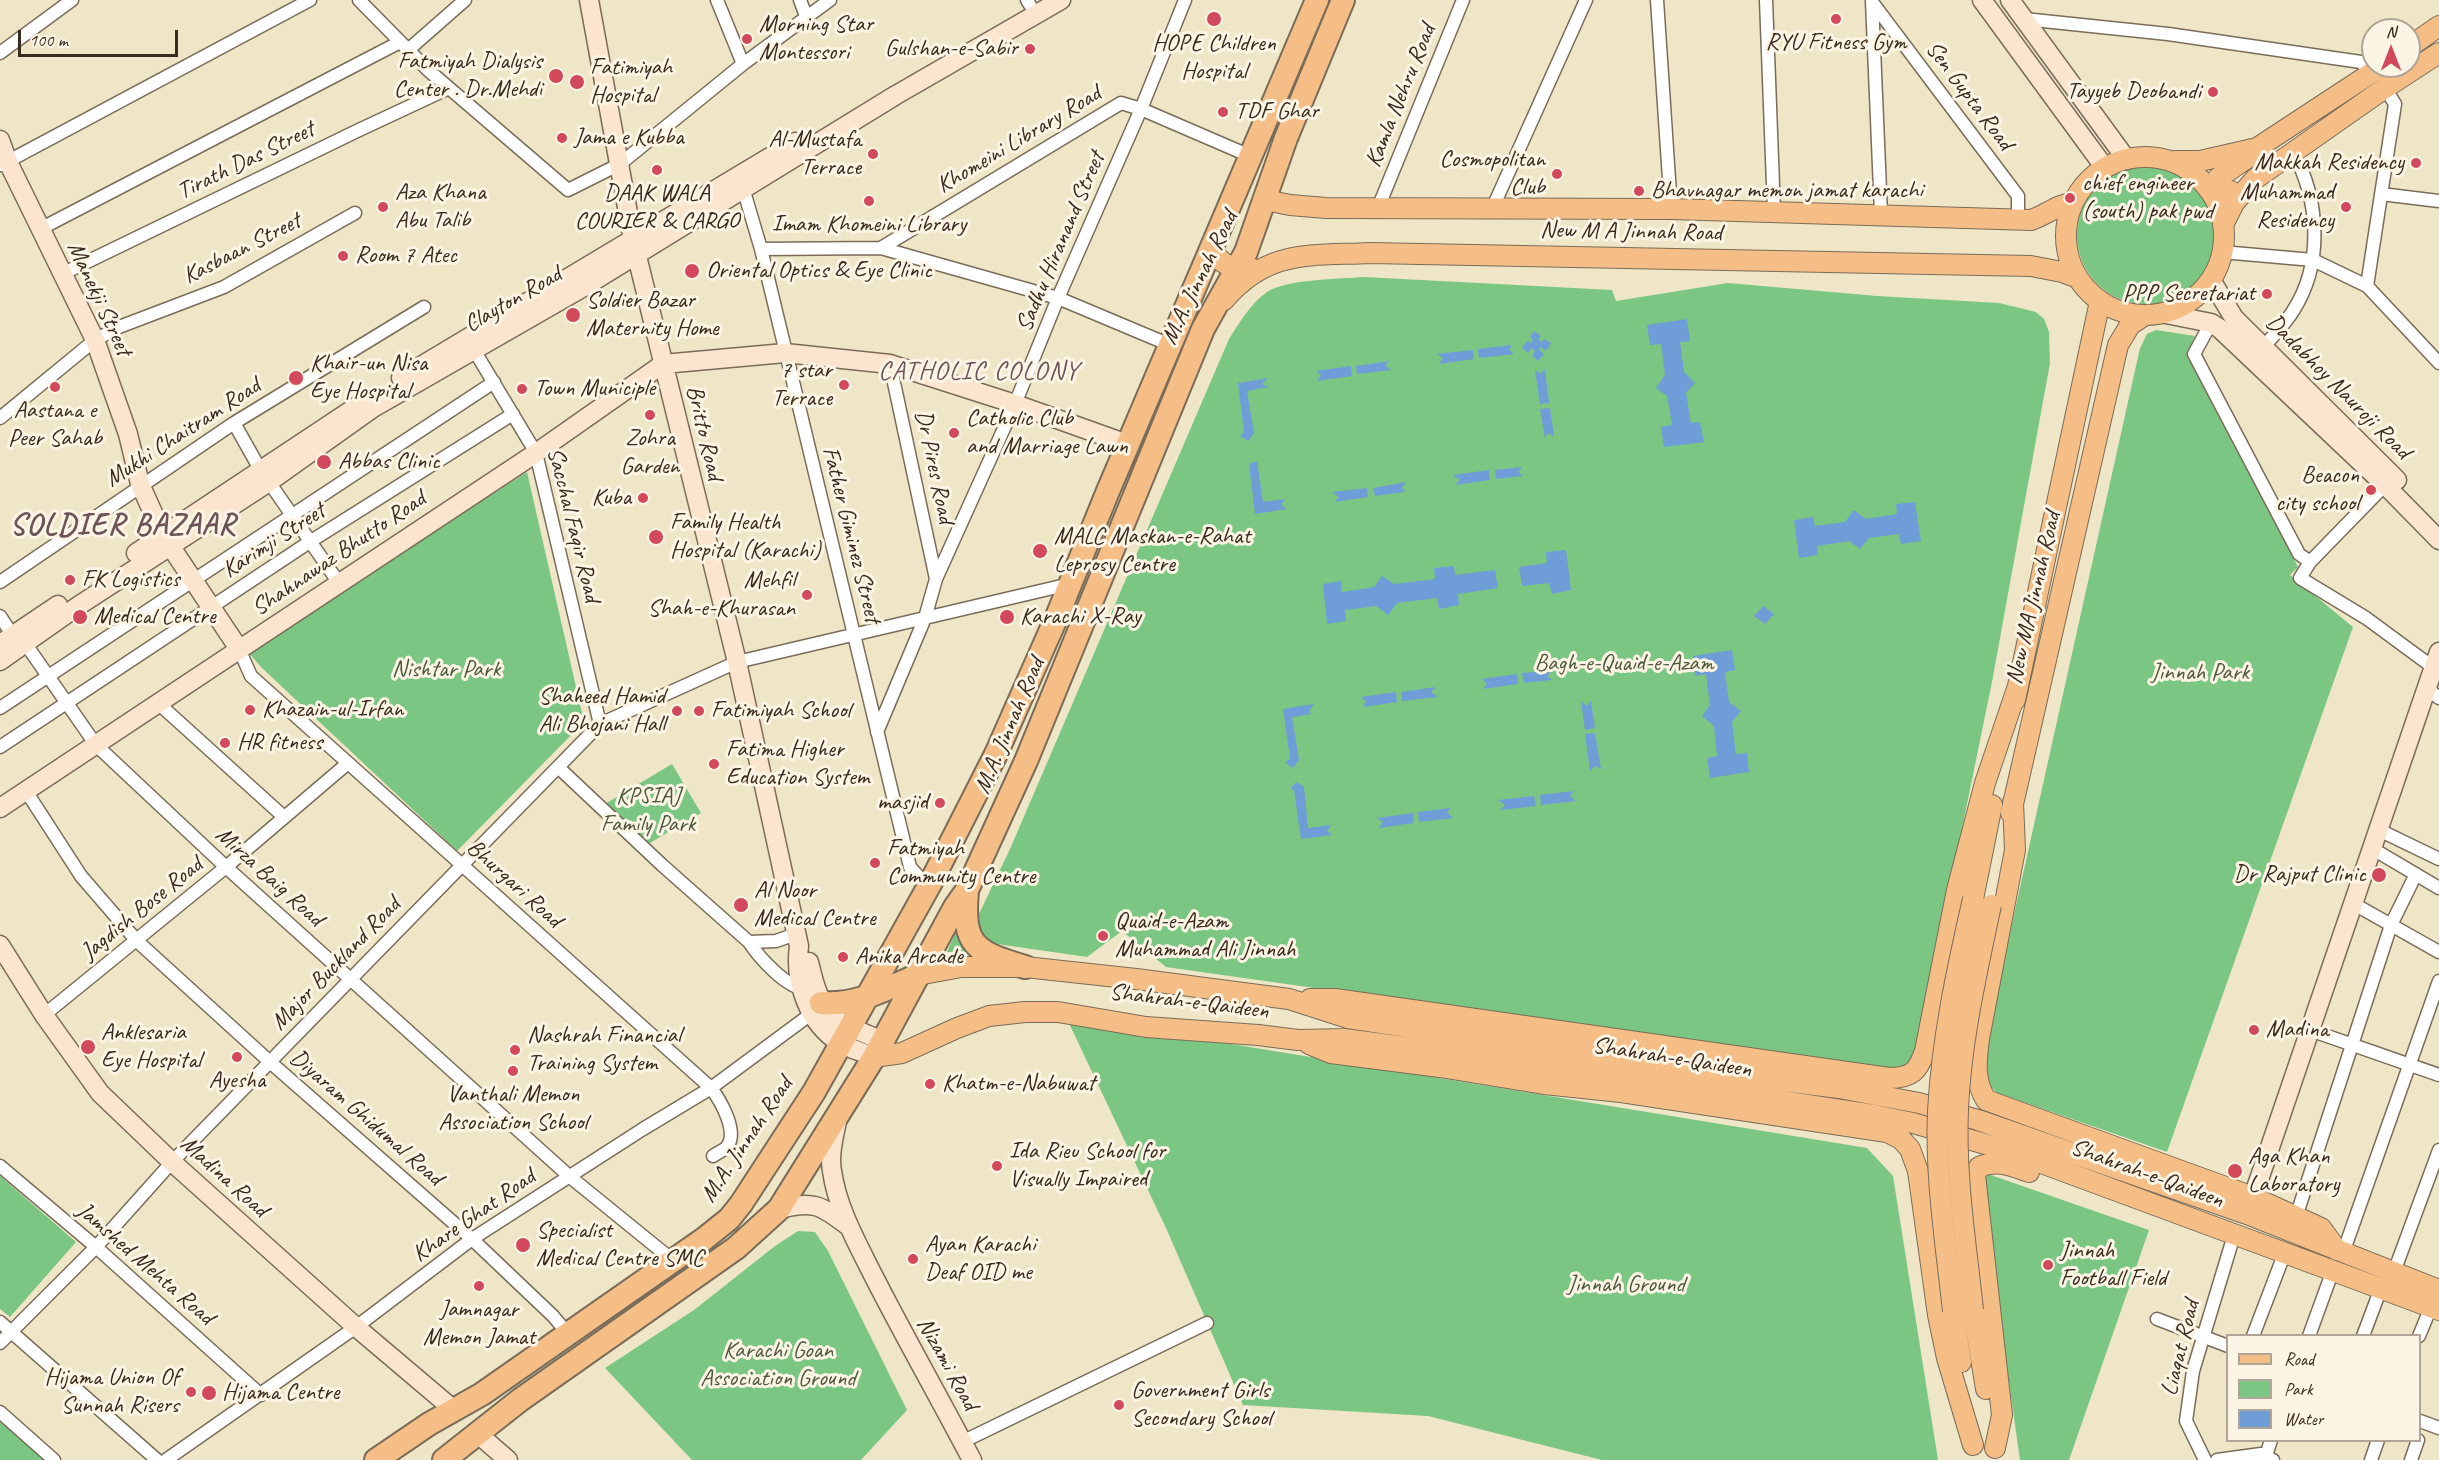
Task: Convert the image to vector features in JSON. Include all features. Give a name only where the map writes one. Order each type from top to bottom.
[{"type":"highway","name":"M.A. Jinnah Road","points":[[444,1460],[520,1400],[736,1248],[779,1209],[879,1049],[955,907],[968,890],[1026,761],[1206,323],[1225,261],[1250,156],[1317,0]]},
{"type":"highway","name":"M.A. Jinnah Road","points":[[376,1460],[429,1424],[482,1395],[569,1335],[721,1226],[741,1204],[813,1092],[930,884],[996,754],[1170,345],[1225,261],[1246,252],[1286,138],[1343,0]]},
{"type":"highway","points":[[968,890],[966,923],[971,939],[980,950],[1025,967]]},
{"type":"highway","points":[[812,998],[844,1003],[865,998],[918,975]]},
{"type":"main road","points":[[2421,39],[2439,26]]},
{"type":"main road","points":[[2421,60],[2439,53]]},
{"type":"main road","points":[[2166,160],[2180,166],[2204,184],[2220,210],[2223,225],[2222,252],[2211,280],[2189,301],[2153,314],[2122,311],[2100,301],[2078,278],[2070,261],[2066,242],[2067,222],[2073,203],[2086,183],[2105,168],[2127,160],[2146,157],[2200,162],[2257,148],[2377,78]]},
{"type":"main road","points":[[2257,148],[2248,158],[2217,178],[2221,191],[2226,193],[2255,179],[2293,152],[2378,78]]},
{"type":"main road","points":[[2223,225],[2234,203],[2255,179]]},
{"type":"main road","name":"New M A Jinnah Road","points":[[1265,200],[1303,207],[1671,209],[2018,220],[2031,220],[2052,211],[2061,204],[2073,203]]},
{"type":"main road","name":"New M A Jinnah Road","points":[[1206,323],[1236,287],[1265,265],[1289,258],[1370,253],[2031,266],[2062,272],[2078,278]]},
{"type":"main road","points":[[1225,261],[1265,265]]},
{"type":"main road","points":[[1995,1454],[1973,1310],[1958,1178],[1958,1108],[1982,902],[2017,689],[2100,301]]},
{"type":"main road","name":"New MA Jinnah Road","points":[[1982,902],[2013,802],[2118,345],[2130,325],[2153,314]]},
{"type":"main road","points":[[1289,999],[1335,999],[1890,1078],[1910,1075],[1920,1065],[1925,1051],[1957,891],[1985,783],[2017,689]]},
{"type":"main road","points":[[2013,802],[2015,850],[1975,1070],[1979,1089],[1986,1100],[2253,1197],[2321,1228],[2338,1258]]},
{"type":"main road","points":[[1973,1452],[1938,1181],[1938,1112],[1947,1024],[1982,902]]},
{"type":"main road","name":"Shahrah-e-Qaideen","points":[[918,975],[961,967],[1025,967],[1136,979],[1289,999],[1348,1018],[1676,1067],[1839,1088],[1919,1103],[1978,1120],[2247,1214],[2338,1258],[2381,1288],[2437,1294]]},
{"type":"main road","name":"Shahrah-e-Qaideen","points":[[879,1049],[902,1053],[973,1021],[997,1015],[1058,1012],[1146,1026],[1298,1040],[1344,1039],[1549,1066],[1845,1110],[1913,1123],[2009,1151],[2285,1252],[2338,1258],[2394,1272],[2437,1294]]},
{"type":"main road","points":[[1344,1039],[1348,1018]]},
{"type":"main road","points":[[1298,1040],[1331,1053],[1833,1123],[1887,1132],[1901,1139],[1910,1149],[1918,1171],[1938,1315],[1947,1358],[1973,1452]]},
{"type":"main road","points":[[1995,1454],[2002,1415],[1975,1191],[1975,1175],[1979,1167],[1989,1162],[2006,1164],[2231,1245],[2285,1252]]},
{"type":"street","points":[[0,53],[72,0]]},
{"type":"street","points":[[4,164],[310,0]]},
{"type":"street","points":[[359,0],[449,88],[568,190],[620,164],[743,64],[830,0]]},
{"type":"street","points":[[40,229],[404,46],[465,0]]},
{"type":"street","name":"Britto Road","points":[[589,0],[635,247],[737,662],[798,940],[807,957],[818,1024],[879,1049]]},
{"type":"street","points":[[717,0],[743,64]]},
{"type":"street","points":[[800,0],[806,16]]},
{"type":"street","name":"Clayton Road","points":[[265,476],[371,397],[743,188],[896,95],[1062,0]]},
{"type":"street","name":"Sadhu Hiranand Street","points":[[877,732],[925,618],[936,579],[1015,404],[1185,0]]},
{"type":"street","name":"Kamla Nehru Road","points":[[1378,208],[1463,0]]},
{"type":"street","points":[[1493,207],[1586,0]]},
{"type":"street","points":[[1657,0],[1671,209]]},
{"type":"street","points":[[1766,0],[1774,212]]},
{"type":"street","points":[[1982,0],[2105,168]]},
{"type":"street","points":[[2010,0],[2127,160]]},
{"type":"street","points":[[1872,1],[1881,214]]},
{"type":"street","name":"Sen Gupta Road","points":[[1872,1],[2018,196],[2018,220]]},
{"type":"street","name":"Clayton Road","points":[[0,661],[13,641],[265,476],[374,408],[474,350],[635,247],[738,175],[1032,2]]},
{"type":"street","points":[[2024,19],[2169,34],[2361,62]]},
{"type":"street","points":[[2367,286],[2395,104],[2381,78]]},
{"type":"street","name":"Tirath Das Street","points":[[62,274],[449,88]]},
{"type":"street","name":"Khomeini Library Road","points":[[881,248],[1121,103],[1141,109],[1250,156]]},
{"type":"street","name":"Manekji Street","points":[[0,140],[4,164],[40,229],[95,340],[128,434],[140,484],[166,540],[239,650]]},
{"type":"street","points":[[2264,346],[2295,309],[2313,260],[2315,227],[2311,194],[2293,152]]},
{"type":"street","name":"Father Giminez Street","points":[[743,188],[761,249],[910,867],[930,884]]},
{"type":"street","points":[[2380,194],[2439,201]]},
{"type":"street","name":"Kasbaan Street","points":[[0,418],[95,340],[119,327],[224,287],[355,213]]},
{"type":"street","points":[[761,249],[881,248],[1058,298],[1170,345]]},
{"type":"street","points":[[2222,252],[2313,260],[2367,286],[2439,363]]},
{"type":"street","name":"Dadabhoy Nauroji Road","points":[[2211,280],[2234,318],[2439,522]]},
{"type":"street","name":"Mukhi Chaitram Road","points":[[0,582],[140,484],[234,423],[424,307]]},
{"type":"street","points":[[2153,314],[2211,323],[2233,339],[2439,540]]},
{"type":"street","points":[[2211,323],[2194,354],[2299,554],[2310,562]]},
{"type":"street","name":"Sacchal Faqir Road","points":[[474,350],[536,453],[600,724]]},
{"type":"street","name":"Shahnawaz Bhutto Road","points":[[0,808],[536,453],[663,364],[785,352],[890,364],[1015,404],[1127,444]]},
{"type":"street","name":"Dr Pires Road","points":[[890,364],[936,579]]},
{"type":"street","points":[[0,708],[494,382]]},
{"type":"street","name":"Karimji Street","points":[[0,747],[310,541],[513,414]]},
{"type":"street","points":[[234,423],[265,476],[339,583]]},
{"type":"street","points":[[2253,1197],[2379,830],[2434,694],[2437,660],[2300,578],[2310,562],[2385,485]]},
{"type":"street","name":"Major Buckland Road","points":[[0,1343],[96,1247],[172,1162],[600,724],[737,662],[1070,584]]},
{"type":"street","name":"Mirza Baig Road","points":[[0,616],[13,641],[49,675],[96,745],[350,979],[569,1176],[665,1254],[671,1263]]},
{"type":"street","name":"Bhurgari Road","points":[[239,650],[251,675],[711,1088],[724,1109],[730,1127],[730,1141],[725,1148],[713,1156]]},
{"type":"street","points":[[158,703],[285,817]]},
{"type":"street","name":"Jagdish Bose Road","points":[[44,1016],[226,867],[348,763]]},
{"type":"street","points":[[558,766],[662,866],[748,942],[755,952],[789,983],[812,998]]},
{"type":"street","name":"Diyaram Ghidumal Road","points":[[26,791],[81,876],[137,941],[270,1062],[472,1239],[553,1316],[569,1335]]},
{"type":"street","points":[[2379,830],[2439,859]]},
{"type":"street","points":[[2373,849],[2439,888]]},
{"type":"street","points":[[2296,1217],[2354,1045],[2391,925],[2416,874]]},
{"type":"street","points":[[2354,904],[2439,952]]},
{"type":"street","points":[[748,942],[798,940]]},
{"type":"street","name":"Madina Road","points":[[0,945],[44,1016],[100,1093],[172,1162],[356,1327],[454,1410]]},
{"type":"street","points":[[2309,1334],[2439,981]]},
{"type":"street","name":"Khare Ghat Road","points":[[166,1460],[356,1327],[472,1239],[711,1088],[812,998]]},
{"type":"street","points":[[2310,1030],[2439,1075]]},
{"type":"street","name":"Nizami Road","points":[[838,1116],[831,1156],[832,1172],[848,1226],[906,1342],[972,1460]]},
{"type":"street","points":[[2394,1272],[2439,1150]]},
{"type":"street","name":"Jamshed Mehta Road","points":[[0,1166],[96,1247],[261,1395]]},
{"type":"street","name":"Nizami Road","points":[[779,1209],[801,1203],[822,1206],[848,1226]]},
{"type":"street","name":"Liaqat Road","points":[[2205,1460],[2186,1421],[2193,1371],[2231,1245]]},
{"type":"street","points":[[2253,1334],[2285,1252]]},
{"type":"street","points":[[2363,1334],[2381,1288]]},
{"type":"street","points":[[2419,1334],[2437,1294]]},
{"type":"street","points":[[2157,1319],[2226,1345]]},
{"type":"street","points":[[0,1322],[157,1460]]},
{"type":"street","points":[[962,1442],[1207,1323]]},
{"type":"street","points":[[0,1412],[54,1460]]},
{"type":"street","points":[[2422,1422],[2439,1428]]},
{"type":"street","points":[[478,1434],[502,1458]]},
{"type":"street","points":[[2217,1460],[2261,1454],[2269,1458],[2271,1442]]},
{"type":"street","points":[[2371,1460],[2377,1442]]},
{"type":"street","points":[[2411,1460],[2418,1442]]},
{"type":"green space","points":[[2146,166],[2172,172],[2195,186],[2209,209],[2215,235],[2209,261],[2195,284],[2172,298],[2146,304],[2120,298],[2097,284],[2083,261],[2077,235],[2083,209],[2097,186],[2120,172]]},
{"type":"green space","name":"Bagh-e-Quaid-e-Azam","points":[[1364,277],[1612,290],[1616,301],[1728,283],[1877,296],[1999,303],[2036,312],[2044,319],[2049,332],[2050,363],[1992,682],[1915,1058],[1905,1068],[1894,1070],[1166,967],[1122,931],[1087,957],[997,944],[982,933],[978,926],[978,916],[1010,849],[1229,339],[1246,313],[1267,292],[1287,284]]},
{"type":"green space","name":"Jinnah Park","points":[[2156,330],[2195,336],[2188,351],[2298,567],[2290,575],[2353,627],[2167,1152],[1997,1093],[1986,1082],[1985,1045],[2140,348],[2147,334]]},
{"type":"green space","name":"Nishtar Park","points":[[527,472],[584,722],[457,851],[262,668],[247,651]]},
{"type":"green space","name":"KPSIAJ Family Park","points":[[672,764],[701,813],[643,847],[600,807]]},
{"type":"green space","points":[[957,929],[974,952],[947,952]]},
{"type":"green space","name":"Jinnah Ground","points":[[1066,1017],[1867,1148],[1893,1176],[1938,1460],[1602,1460],[1428,1416],[1243,1405],[1166,1228]]},
{"type":"green space","points":[[1985,1173],[2149,1230],[2069,1460],[2020,1460],[1984,1205]]},
{"type":"green space","points":[[0,1176],[76,1242],[10,1317],[0,1309]]},
{"type":"green space","name":"Karachi Goan Association Ground","points":[[798,1231],[815,1232],[828,1251],[907,1410],[861,1460],[692,1460],[605,1368],[694,1310],[775,1246]]},
{"type":"green space","points":[[0,1421],[44,1460],[0,1460]]},
{"type":"water","points":[[1687,319],[1690,341],[1680,342],[1684,372],[1695,383],[1686,393],[1691,423],[1700,422],[1704,442],[1664,447],[1661,427],[1672,425],[1667,396],[1656,388],[1665,375],[1661,344],[1650,345],[1647,325]]},
{"type":"water","points":[[1534,331],[1541,336],[1538,339],[1541,342],[1545,339],[1551,343],[1546,351],[1541,347],[1539,350],[1544,354],[1538,361],[1532,356],[1535,351],[1531,348],[1528,353],[1522,348],[1527,341],[1531,343],[1533,340],[1530,337]]},
{"type":"water","points":[[1512,345],[1509,350],[1514,354],[1479,358],[1478,349]]},
{"type":"water","points":[[1473,350],[1474,359],[1439,364],[1443,358],[1437,354]]},
{"type":"water","points":[[1390,361],[1385,365],[1391,370],[1357,374],[1356,366]]},
{"type":"water","points":[[1351,366],[1352,376],[1317,381],[1321,375],[1316,371]]},
{"type":"water","points":[[1545,369],[1549,403],[1540,404],[1535,370],[1540,374]]},
{"type":"water","points":[[1268,378],[1262,384],[1268,387],[1247,391],[1254,433],[1248,441],[1240,436],[1244,432],[1238,383]]},
{"type":"water","points":[[1550,408],[1554,437],[1548,433],[1545,438],[1540,409]]},
{"type":"water","points":[[1257,461],[1263,502],[1285,499],[1281,505],[1287,509],[1255,514],[1249,464]]},
{"type":"water","points":[[1522,467],[1518,472],[1523,476],[1496,479],[1495,470]]},
{"type":"water","points":[[1489,470],[1490,480],[1455,485],[1460,480],[1453,475]]},
{"type":"water","points":[[1406,482],[1402,488],[1405,492],[1375,496],[1373,488]]},
{"type":"water","points":[[1367,488],[1368,497],[1334,502],[1339,497],[1332,492]]},
{"type":"water","points":[[1915,502],[1921,541],[1901,544],[1899,534],[1869,538],[1860,549],[1849,541],[1817,546],[1818,555],[1799,558],[1794,520],[1813,517],[1815,526],[1845,522],[1854,510],[1866,519],[1897,514],[1896,504]]},
{"type":"water","points":[[1566,550],[1571,590],[1552,594],[1549,583],[1522,586],[1519,567],[1547,563],[1546,552]]},
{"type":"water","points":[[1454,566],[1455,575],[1495,570],[1498,588],[1458,594],[1459,605],[1439,609],[1437,598],[1397,603],[1388,615],[1376,606],[1345,610],[1346,621],[1327,624],[1323,584],[1341,581],[1342,592],[1374,587],[1382,576],[1394,584],[1435,579],[1434,568]]},
{"type":"water","points":[[1763,606],[1774,614],[1765,624],[1754,616]]},
{"type":"water","points":[[1732,650],[1735,670],[1725,672],[1729,702],[1741,711],[1732,722],[1736,754],[1747,753],[1749,772],[1710,778],[1707,758],[1717,756],[1714,726],[1702,716],[1710,705],[1706,674],[1695,676],[1693,656]]},
{"type":"water","points":[[1551,671],[1547,676],[1552,680],[1524,683],[1522,673]]},
{"type":"water","points":[[1517,674],[1518,684],[1483,689],[1487,684],[1482,679]]},
{"type":"water","points":[[1436,687],[1431,692],[1438,697],[1402,701],[1401,692]]},
{"type":"water","points":[[1396,692],[1397,702],[1363,707],[1366,701],[1361,697]]},
{"type":"water","points":[[1581,701],[1587,706],[1591,701],[1595,728],[1585,730]]},
{"type":"water","points":[[1314,704],[1309,711],[1311,714],[1292,717],[1299,760],[1293,768],[1286,763],[1290,758],[1283,709]]},
{"type":"water","points":[[1595,733],[1601,769],[1595,766],[1590,771],[1585,734]]},
{"type":"water","points":[[1296,782],[1304,787],[1308,828],[1331,825],[1327,831],[1332,835],[1301,839],[1294,790],[1291,788]]},
{"type":"water","points":[[1574,791],[1570,796],[1576,801],[1541,805],[1540,795]]},
{"type":"water","points":[[1534,796],[1536,806],[1501,810],[1505,805],[1498,800]]},
{"type":"water","points":[[1451,808],[1447,813],[1454,818],[1419,822],[1418,812]]},
{"type":"water","points":[[1413,813],[1414,823],[1379,828],[1383,822],[1377,818]]},
{"type":"place","name":"HOPE Children Hospital","points":[[1214,19]]},
{"type":"place","name":"RYU Fitness Gym","points":[[1836,19]]},
{"type":"place","name":"Morning Star Montessori","points":[[747,39]]},
{"type":"place","name":"Gulshan-e-Sabir","points":[[1030,49]]},
{"type":"place","name":"Fatmiyah Dialysis Center . Dr.Mehdi","points":[[556,76]]},
{"type":"place","name":"Fatimiyah Hospital","points":[[577,82]]},
{"type":"place","name":"Tayyeb Deobandi","points":[[2213,92]]},
{"type":"place","name":"TDF Ghar","points":[[1223,112]]},
{"type":"place","name":"Jama e Kubba","points":[[562,138]]},
{"type":"place","name":"Al-Mustafa Terrace","points":[[873,154]]},
{"type":"place","name":"Makkah Residency","points":[[2416,163]]},
{"type":"place","name":"DAAK WALA COURIER & CARGO","points":[[657,170]]},
{"type":"place","name":"Cosmopolitan Club","points":[[1557,174]]},
{"type":"place","name":"Bhavnagar memon jamat karachi","points":[[1639,191]]},
{"type":"place","name":"chief engineer (south) pak pwd","points":[[2070,198]]},
{"type":"place","name":"Imam Khomeini Library","points":[[869,201]]},
{"type":"place","name":"Aza Khana Abu Talib","points":[[383,207]]},
{"type":"place","name":"Muhammad Residency","points":[[2346,207]]},
{"type":"place","name":"Room 7 Atec","points":[[343,256]]},
{"type":"place","name":"Oriental Optics & Eye Clinic","points":[[692,271]]},
{"type":"place","name":"PPP Secretariat","points":[[2267,294]]},
{"type":"place","name":"Soldier Bazar Maternity Home","points":[[573,315]]},
{"type":"place","name":"Khair-un Nisa Eye Hospital","points":[[296,378]]},
{"type":"place","name":"7 star Terrace","points":[[844,385]]},
{"type":"place","name":"Aastana e Peer Sahab","points":[[55,387]]},
{"type":"place","name":"Town Municiple","points":[[522,389]]},
{"type":"place","name":"Zohra Garden","points":[[650,415]]},
{"type":"place","name":"Catholic Club and Marriage Lawn","points":[[954,433]]},
{"type":"place","name":"Abbas Clinic","points":[[324,462]]},
{"type":"place","name":"Beacon city school","points":[[2371,490]]},
{"type":"place","name":"Kuba","points":[[643,498]]},
{"type":"place","name":"Family Health Hospital (Karachi)","points":[[656,537]]},
{"type":"place","name":"MALC Maskan-e-Rahat Leprosy Centre","points":[[1040,551]]},
{"type":"place","name":"FK Logistics","points":[[70,580]]},
{"type":"place","name":"Mehfil Shah-e-Khurasan","points":[[807,595]]},
{"type":"place","name":"Medical Centre","points":[[80,617]]},
{"type":"place","name":"Karachi X-Ray","points":[[1007,617]]},
{"type":"place","name":"Khazain-ul-Irfan","points":[[250,710]]},
{"type":"place","name":"Shaheed Hamid Ali Bhojani Hall","points":[[677,711]]},
{"type":"place","name":"Fatimiyah School","points":[[699,711]]},
{"type":"place","name":"HR fitness","points":[[225,743]]},
{"type":"place","name":"Fatima Higher Education System","points":[[714,764]]},
{"type":"place","name":"masjid","points":[[940,803]]},
{"type":"place","name":"Fatmiyah Community Centre","points":[[875,863]]},
{"type":"place","name":"Dr Rajput Clinic","points":[[2379,875]]},
{"type":"place","name":"Al Noor Medical Centre","points":[[741,905]]},
{"type":"place","name":"Quaid-e-Azam Muhammad Ali Jinnah","points":[[1103,936]]},
{"type":"place","name":"Anika Arcade","points":[[843,957]]},
{"type":"place","name":"Madina","points":[[2254,1030]]},
{"type":"place","name":"Anklesaria Eye Hospital","points":[[88,1047]]},
{"type":"place","name":"Nashrah Financial Training System","points":[[515,1050]]},
{"type":"place","name":"Ayesha","points":[[237,1057]]},
{"type":"place","name":"Vanthali Memon Association School","points":[[513,1071]]},
{"type":"place","name":"Khatm-e-Nabuwat","points":[[930,1084]]},
{"type":"place","name":"Ida Rieu School for Visually Impaired","points":[[997,1166]]},
{"type":"place","name":"Aga Khan Laboratory","points":[[2235,1171]]},
{"type":"place","name":"Specialist Medical Centre SMC","points":[[523,1245]]},
{"type":"place","name":"Ayan Karachi Deaf OID me","points":[[913,1259]]},
{"type":"place","name":"Jinnah Football Field","points":[[2048,1265]]},
{"type":"place","name":"Jamnagar Memon Jamat","points":[[479,1286]]},
{"type":"place","name":"Hijama Union Of Sunnah Risers","points":[[191,1392]]},
{"type":"place","name":"Hijama Centre","points":[[209,1393]]},
{"type":"place","name":"Government Girls Secondary School","points":[[1119,1405]]},
{"type":"district","name":"CATHOLIC COLONY","points":[[979,372]]},
{"type":"district","name":"SOLDIER BAZAAR","points":[[123,526]]}]
